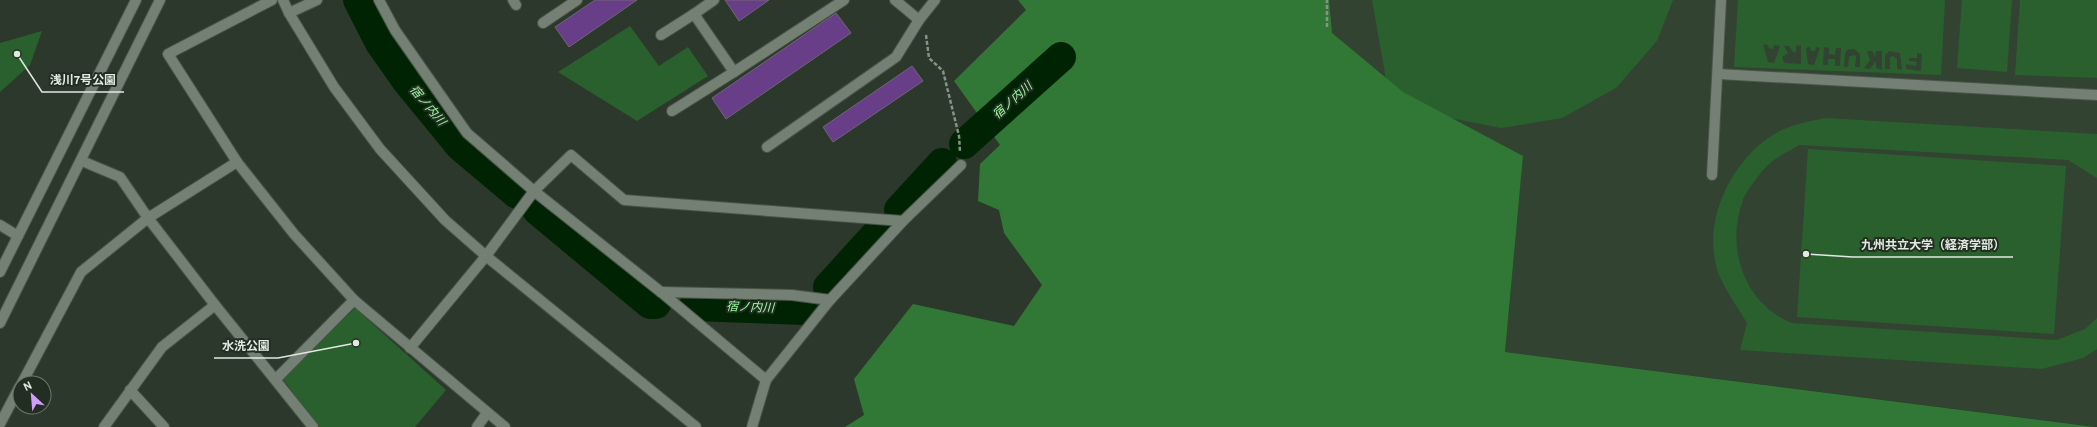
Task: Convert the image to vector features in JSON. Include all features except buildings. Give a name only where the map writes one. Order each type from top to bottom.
[{"type":"street","points":[[0,272],[136,0]]},
{"type":"street","points":[[0,324],[82,161],[160,0]]},
{"type":"street","points":[[272,0],[168,54],[238,162],[294,234],[354,300],[505,427]]},
{"type":"street","points":[[283,0],[289,13],[334,87],[380,150],[445,220],[486,256],[696,427]]},
{"type":"street","points":[[289,13],[317,0]]},
{"type":"street","points":[[379,0],[395,30],[467,133],[534,191],[661,292],[766,380]]},
{"type":"street","points":[[542,23],[577,0]]},
{"type":"street","points":[[661,35],[714,0]]},
{"type":"street","points":[[672,111],[844,0]]},
{"type":"street","points":[[895,0],[919,20]]},
{"type":"street","points":[[767,147],[896,57],[919,20],[935,0]]},
{"type":"street","points":[[1712,175],[1721,0]]},
{"type":"street","points":[[694,14],[734,72]]},
{"type":"street","points":[[1718,74],[2097,95]]},
{"type":"street","points":[[410,348],[486,256],[534,191],[570,155],[624,200],[903,221]]},
{"type":"street","points":[[82,161],[120,177],[148,218],[215,305],[276,379],[313,427]]},
{"type":"street","points":[[26,375],[81,272],[148,218],[238,162]]},
{"type":"street","points":[[752,427],[766,380],[830,300],[903,221],[961,165]]},
{"type":"street","points":[[0,225],[18,236]]},
{"type":"street","points":[[661,292],[792,295],[830,300]]},
{"type":"street","points":[[276,379],[354,300]]},
{"type":"street","points":[[104,427],[162,347],[215,305]]},
{"type":"street","points":[[130,390],[164,427]]},
{"type":"street","points":[[0,424],[12,401]]},
{"type":"street","points":[[477,427],[487,413]]},
{"type":"path","points":[[1326,27],[1327,0]]},
{"type":"path","points":[[919,20],[925,30],[928,58],[942,72],[959,136]]},
{"type":"shaded area","points":[[1286,0],[2097,0],[2097,427],[1505,352],[1523,156],[1403,92]]},
{"type":"green space","points":[[1018,0],[1329,0],[1332,33],[1403,92],[1523,156],[1505,352],[2095,427],[845,427],[864,415],[854,379],[913,304],[1014,326],[1042,285],[1004,233],[999,210],[978,201],[980,164],[1000,145],[954,81],[1026,10]]},
{"type":"green space","points":[[1372,0],[1673,0],[1657,41],[1616,88],[1562,118],[1501,128],[1440,116],[1387,85]]},
{"type":"green space","points":[[1738,0],[1945,0],[1941,75],[1734,67]],"holes":[[[1763,44],[1768,45],[1769,48],[1773,49],[1774,45],[1780,46],[1774,63],[1768,62]],[[1801,45],[1801,64],[1784,63],[1782,57],[1788,53],[1784,46],[1789,46],[1793,52],[1796,52],[1796,46]],[[1810,47],[1811,51],[1815,51],[1816,47],[1820,48],[1814,65],[1808,64],[1806,48]],[[1824,47],[1829,48],[1829,54],[1835,55],[1836,48],[1841,48],[1840,66],[1835,66],[1835,59],[1828,59],[1828,65],[1823,65]],[[1854,49],[1860,54],[1860,67],[1855,67],[1856,56],[1853,55],[1849,57],[1848,67],[1844,67],[1845,54],[1847,50]],[[1867,51],[1872,51],[1875,57],[1876,51],[1882,51],[1882,70],[1876,68],[1876,61],[1870,69],[1864,68],[1870,60]],[[1889,51],[1900,53],[1902,70],[1897,69],[1897,59],[1893,56],[1890,57],[1890,69],[1885,69],[1885,55]],[[1917,53],[1922,54],[1921,71],[1906,69],[1906,64],[1916,66],[1917,62],[1909,61],[1909,58],[1917,58]]]},
{"type":"green space","points":[[1962,0],[2012,0],[2007,72],[1957,68]]},
{"type":"green space","points":[[2020,0],[2097,0],[2097,78],[2015,75]]},
{"type":"green space","points":[[630,26],[659,66],[688,47],[708,76],[637,121],[558,72]]},
{"type":"green space","points":[[42,31],[30,65],[0,92],[0,43]]},
{"type":"green space","points":[[1825,118],[2097,134],[2097,178],[2068,160],[1799,145],[1775,159],[1762,172],[1745,196],[1738,218],[1736,236],[1738,255],[1743,272],[1751,288],[1762,302],[1775,314],[1792,323],[2057,340],[2085,329],[2097,318],[2097,349],[2083,358],[2042,369],[1740,350],[1747,323],[1730,297],[1723,283],[1717,269],[1714,251],[1714,233],[1717,214],[1723,196],[1731,179],[1742,164],[1754,150],[1768,138],[1788,127]]},
{"type":"green space","points":[[1808,149],[2066,166],[2054,334],[1797,317]]},
{"type":"green space","points":[[355,308],[446,390],[415,427],[319,427],[282,378]]},
{"type":"waterway","name":"宿ノ内川","points":[[358,0],[380,43],[406,80],[460,146],[517,194]]},
{"type":"waterway","name":"宿ノ内川","points":[[964,144],[1061,57]]},
{"type":"waterway","name":"宿ノ内川","points":[[899,210],[942,163]]},
{"type":"waterway","name":"宿ノ内川","points":[[537,210],[650,304],[656,304]]},
{"type":"waterway","name":"宿ノ内川","points":[[828,287],[878,232]]},
{"type":"waterway","name":"宿ノ内川","points":[[694,306],[806,310]]},
{"type":"place","name":"浅川7号公園","points":[[17,54]]},
{"type":"place","name":"九州共立大学（経済学部）","points":[[1806,254]]},
{"type":"place","name":"水洗公園","points":[[356,343]]}]
